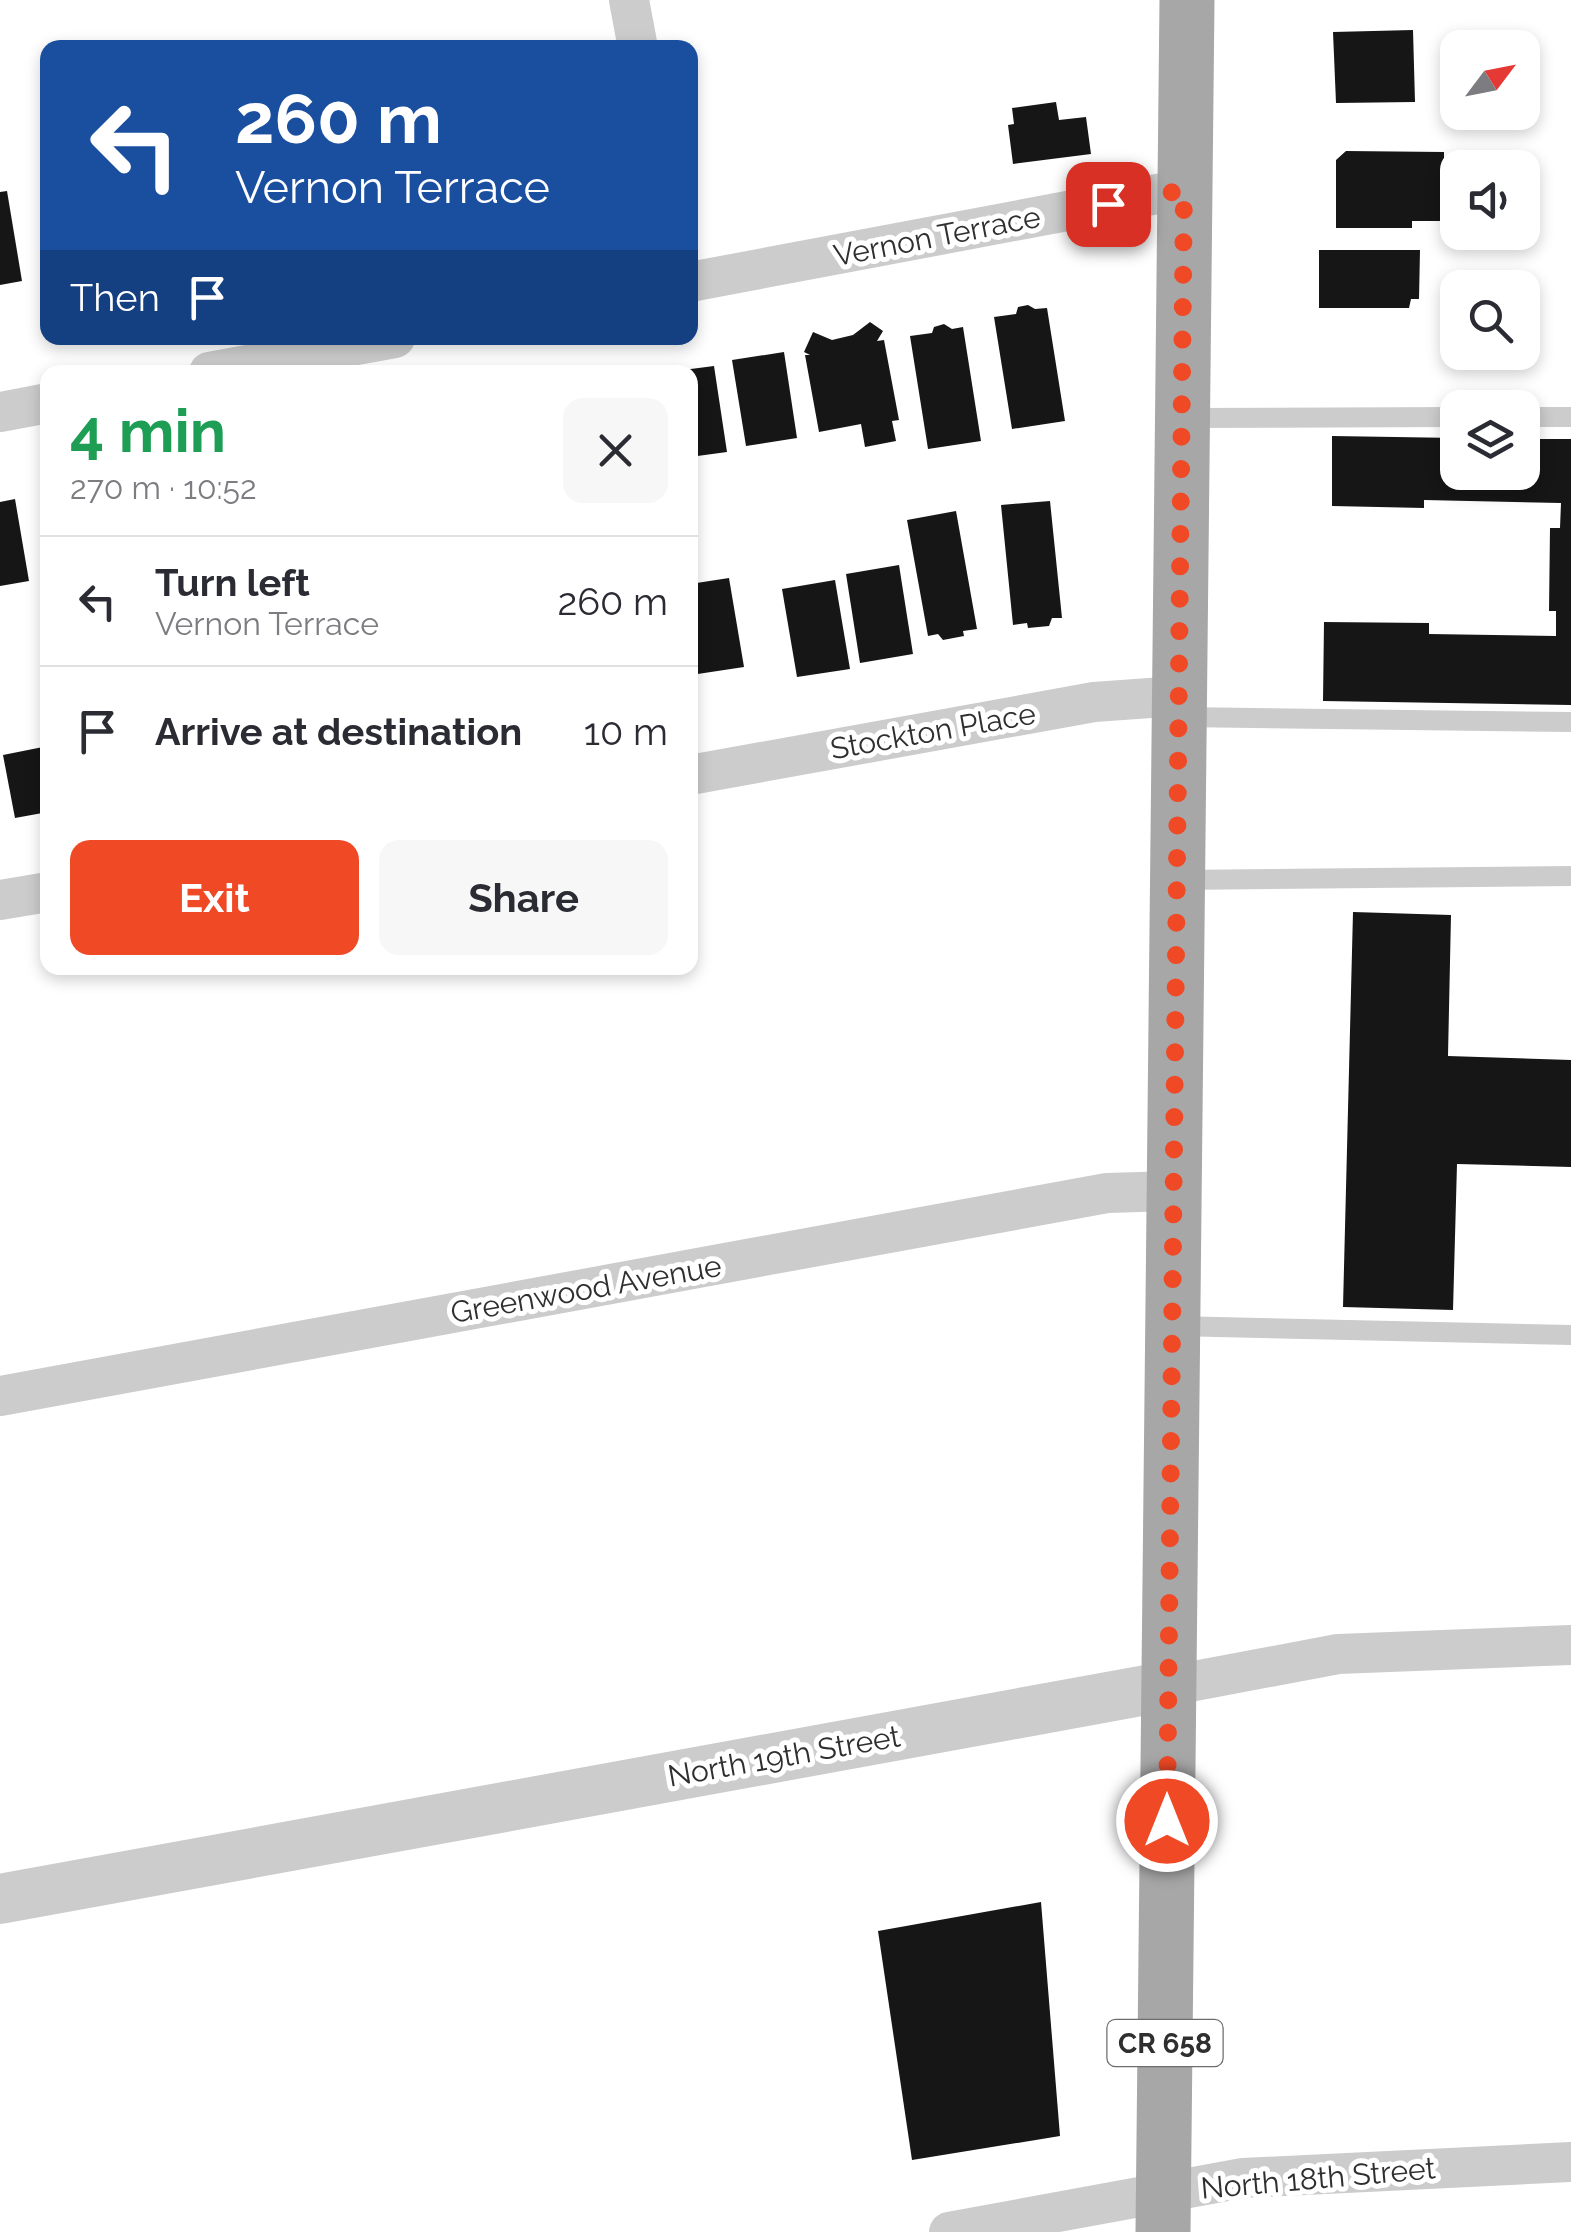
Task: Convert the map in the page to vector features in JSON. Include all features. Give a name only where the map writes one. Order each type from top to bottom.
[{"type":"main road","name":"CR 658","points":[[1163,2212],[1186,0]]},
{"type":"street","points":[[629,0],[636,40]]},
{"type":"street","name":"Vernon Terrace","points":[[698,281],[1184,190]]},
{"type":"street","points":[[247,365],[357,345]]},
{"type":"street","points":[[0,412],[40,404]]},
{"type":"street","name":"Stockton Place","points":[[698,774],[1094,702],[1178,706]]},
{"type":"street","points":[[0,900],[40,893]]},
{"type":"street","name":"Greenwood Avenue","points":[[0,1396],[1108,1193],[1173,1191]]},
{"type":"street","name":"North 19th Street","points":[[0,1899],[1338,1654],[1571,1644]]},
{"type":"street","name":"North 18th Street","points":[[949,2232],[1163,2212],[1272,2175],[1571,2162]]},
{"type":"lane","points":[[1181,418],[1440,417]]},
{"type":"lane","points":[[1540,417],[1571,417]]},
{"type":"lane","points":[[1178,706],[1571,722]]},
{"type":"lane","points":[[1176,880],[1571,876]]},
{"type":"lane","points":[[1172,1326],[1571,1335]]},
{"type":"building","points":[[1413,30],[1415,102],[1336,103],[1333,32]]},
{"type":"building","points":[[1056,102],[1059,120],[1086,117],[1091,154],[1013,164],[1008,125],[1014,124],[1012,108]]},
{"type":"building","points":[[1346,151],[1440,152],[1440,221],[1412,221],[1412,228],[1336,228],[1336,160]]},
{"type":"building","points":[[7,191],[22,281],[0,285],[0,192]]},
{"type":"building","points":[[1319,250],[1420,250],[1419,299],[1411,299],[1409,308],[1319,308]]},
{"type":"building","points":[[1018,307],[1047,308],[1065,421],[1012,429],[994,317],[1016,314]]},
{"type":"building","points":[[870,322],[883,331],[877,341],[884,340],[899,420],[892,421],[896,441],[865,447],[861,424],[819,432],[805,355],[810,355],[804,352],[813,332],[832,340],[853,335]]},
{"type":"building","points":[[944,324],[952,329],[963,327],[981,441],[928,449],[910,336],[932,333],[934,327]]},
{"type":"building","points":[[784,352],[797,438],[746,446],[732,360]]},
{"type":"building","points":[[714,366],[727,452],[698,456],[698,368]]},
{"type":"building","points":[[1332,436],[1440,438],[1440,490],[1540,490],[1540,439],[1571,439],[1571,705],[1323,701],[1324,622],[1429,623],[1429,634],[1556,636],[1556,611],[1549,611],[1550,528],[1560,528],[1561,503],[1424,500],[1424,508],[1332,506]]},
{"type":"building","points":[[15,499],[29,581],[0,586],[0,502]]},
{"type":"building","points":[[1050,501],[1062,618],[1052,618],[1049,626],[1013,625],[1001,505]]},
{"type":"building","points":[[956,511],[977,629],[943,640],[938,634],[928,636],[907,520]]},
{"type":"building","points":[[899,565],[913,654],[860,663],[846,574]]},
{"type":"building","points":[[729,578],[744,667],[698,674],[698,583]]},
{"type":"building","points":[[835,580],[850,669],[797,677],[782,589]]},
{"type":"building","points":[[40,748],[40,813],[15,818],[3,755]]},
{"type":"building","points":[[1353,912],[1451,915],[1448,1056],[1571,1060],[1571,1167],[1457,1164],[1453,1310],[1343,1307]]},
{"type":"building","points":[[1041,1902],[1060,2136],[912,2160],[878,1931]]},
{"type":"route","points":[[1108,204],[1184,190],[1167,1821]]}]
